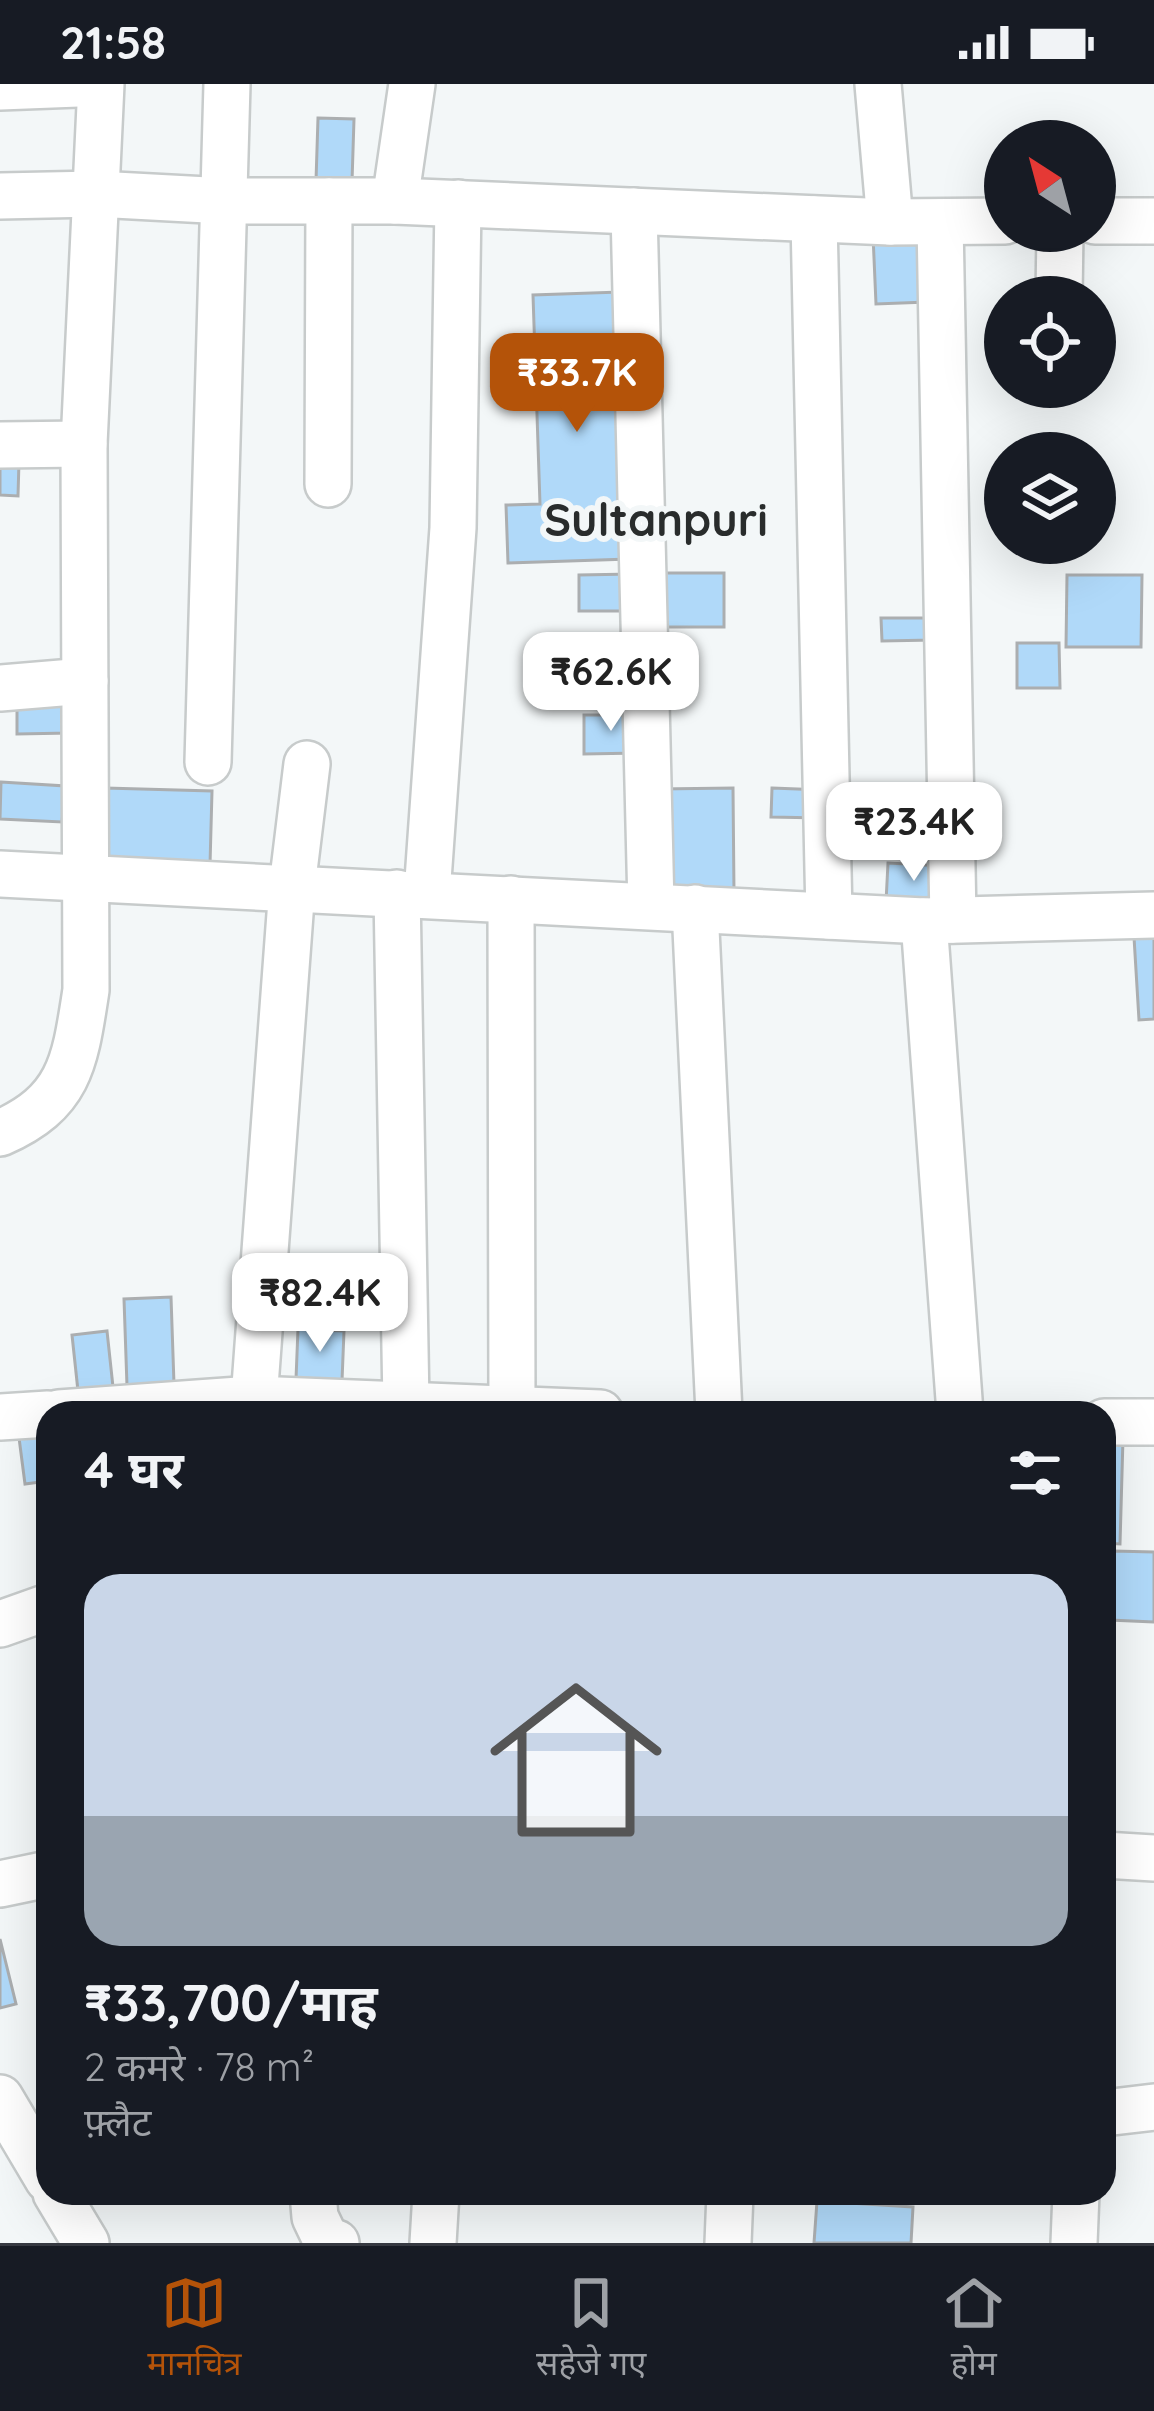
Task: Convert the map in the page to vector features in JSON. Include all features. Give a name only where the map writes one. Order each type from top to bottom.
[{"type":"street","points":[[0,87],[78,84]]},
{"type":"street","points":[[0,1133],[49,1105],[68,1078],[86,990],[84,444],[100,84]]},
{"type":"street","points":[[208,762],[226,84]]},
{"type":"street","points":[[395,201],[412,84]]},
{"type":"street","points":[[878,84],[890,222]]},
{"type":"street","points":[[0,196],[395,201],[890,222],[984,221]]},
{"type":"street","points":[[328,484],[329,201]]},
{"type":"street","points":[[406,1401],[412,893],[453,528],[458,203]]},
{"type":"street","points":[[634,211],[673,907],[718,1401]]},
{"type":"street","points":[[814,219],[830,916]]},
{"type":"street","points":[[1116,221],[1154,220]]},
{"type":"street","points":[[940,222],[938,920],[959,1401]]},
{"type":"street","points":[[0,445],[84,444]]},
{"type":"street","points":[[0,688],[85,681]]},
{"type":"street","points":[[253,1401],[292,887],[307,764]]},
{"type":"street","points":[[0,874],[938,920],[1154,915]]},
{"type":"street","points":[[511,898],[512,1401]]},
{"type":"street","points":[[0,1417],[36,1415]]},
{"type":"street","points":[[1116,1422],[1154,1422]]},
{"type":"street","points":[[0,1624],[36,1611]]},
{"type":"street","points":[[1116,1856],[1154,1858]]},
{"type":"street","points":[[0,1885],[36,1877]]},
{"type":"street","points":[[0,2098],[36,2159]]},
{"type":"street","points":[[1116,2112],[1154,2107]]},
{"type":"street","points":[[63,2205],[86,2243]]},
{"type":"street","points":[[314,2205],[326,2240],[336,2243]]},
{"type":"street","points":[[433,2243],[435,2205]]},
{"type":"street","points":[[728,2243],[730,2205]]},
{"type":"street","points":[[1074,2243],[1076,2205]]},
{"type":"building","points":[[318,118],[354,119],[352,182],[316,181]]},
{"type":"building","points":[[924,232],[927,302],[876,304],[873,235]]},
{"type":"building","points":[[620,292],[629,559],[508,563],[506,505],[540,504],[533,295]]},
{"type":"building","points":[[0,461],[19,461],[18,496],[0,495]]},
{"type":"building","points":[[656,573],[724,573],[724,627],[656,627]]},
{"type":"building","points":[[632,574],[632,611],[579,611],[579,575]]},
{"type":"building","points":[[1067,575],[1142,575],[1141,647],[1066,647]]},
{"type":"building","points":[[881,618],[933,618],[933,640],[882,641]]},
{"type":"building","points":[[1017,643],[1059,643],[1060,688],[1017,688]]},
{"type":"building","points":[[17,692],[70,692],[70,733],[17,734]]},
{"type":"building","points":[[584,715],[639,715],[639,753],[584,754]]},
{"type":"building","points":[[1,782],[65,786],[62,822],[0,819]]},
{"type":"building","points":[[105,788],[212,791],[210,865],[103,863]]},
{"type":"building","points":[[733,788],[734,893],[660,894],[659,789]]},
{"type":"building","points":[[772,788],[822,790],[821,818],[771,817]]},
{"type":"building","points":[[888,863],[943,866],[941,905],[886,902]]},
{"type":"building","points":[[1154,935],[1154,1019],[1139,1020],[1134,937]]},
{"type":"building","points":[[171,1297],[174,1384],[127,1386],[124,1299]]},
{"type":"building","points":[[298,1329],[344,1331],[342,1381],[296,1379]]},
{"type":"building","points":[[107,1331],[113,1387],[78,1391],[72,1335]]},
{"type":"building","points":[[36,1428],[36,1483],[25,1484],[18,1430]]},
{"type":"building","points":[[1116,1438],[1123,1438],[1120,1544],[1116,1544]]},
{"type":"building","points":[[1116,1551],[1154,1552],[1154,1622],[1116,1620]]},
{"type":"building","points":[[0,1939],[16,2004],[0,2008]]},
{"type":"building","points":[[817,2205],[913,2207],[911,2243],[814,2243]]},
{"type":"district","name":"Sultanpuri","points":[[656,519]]}]
